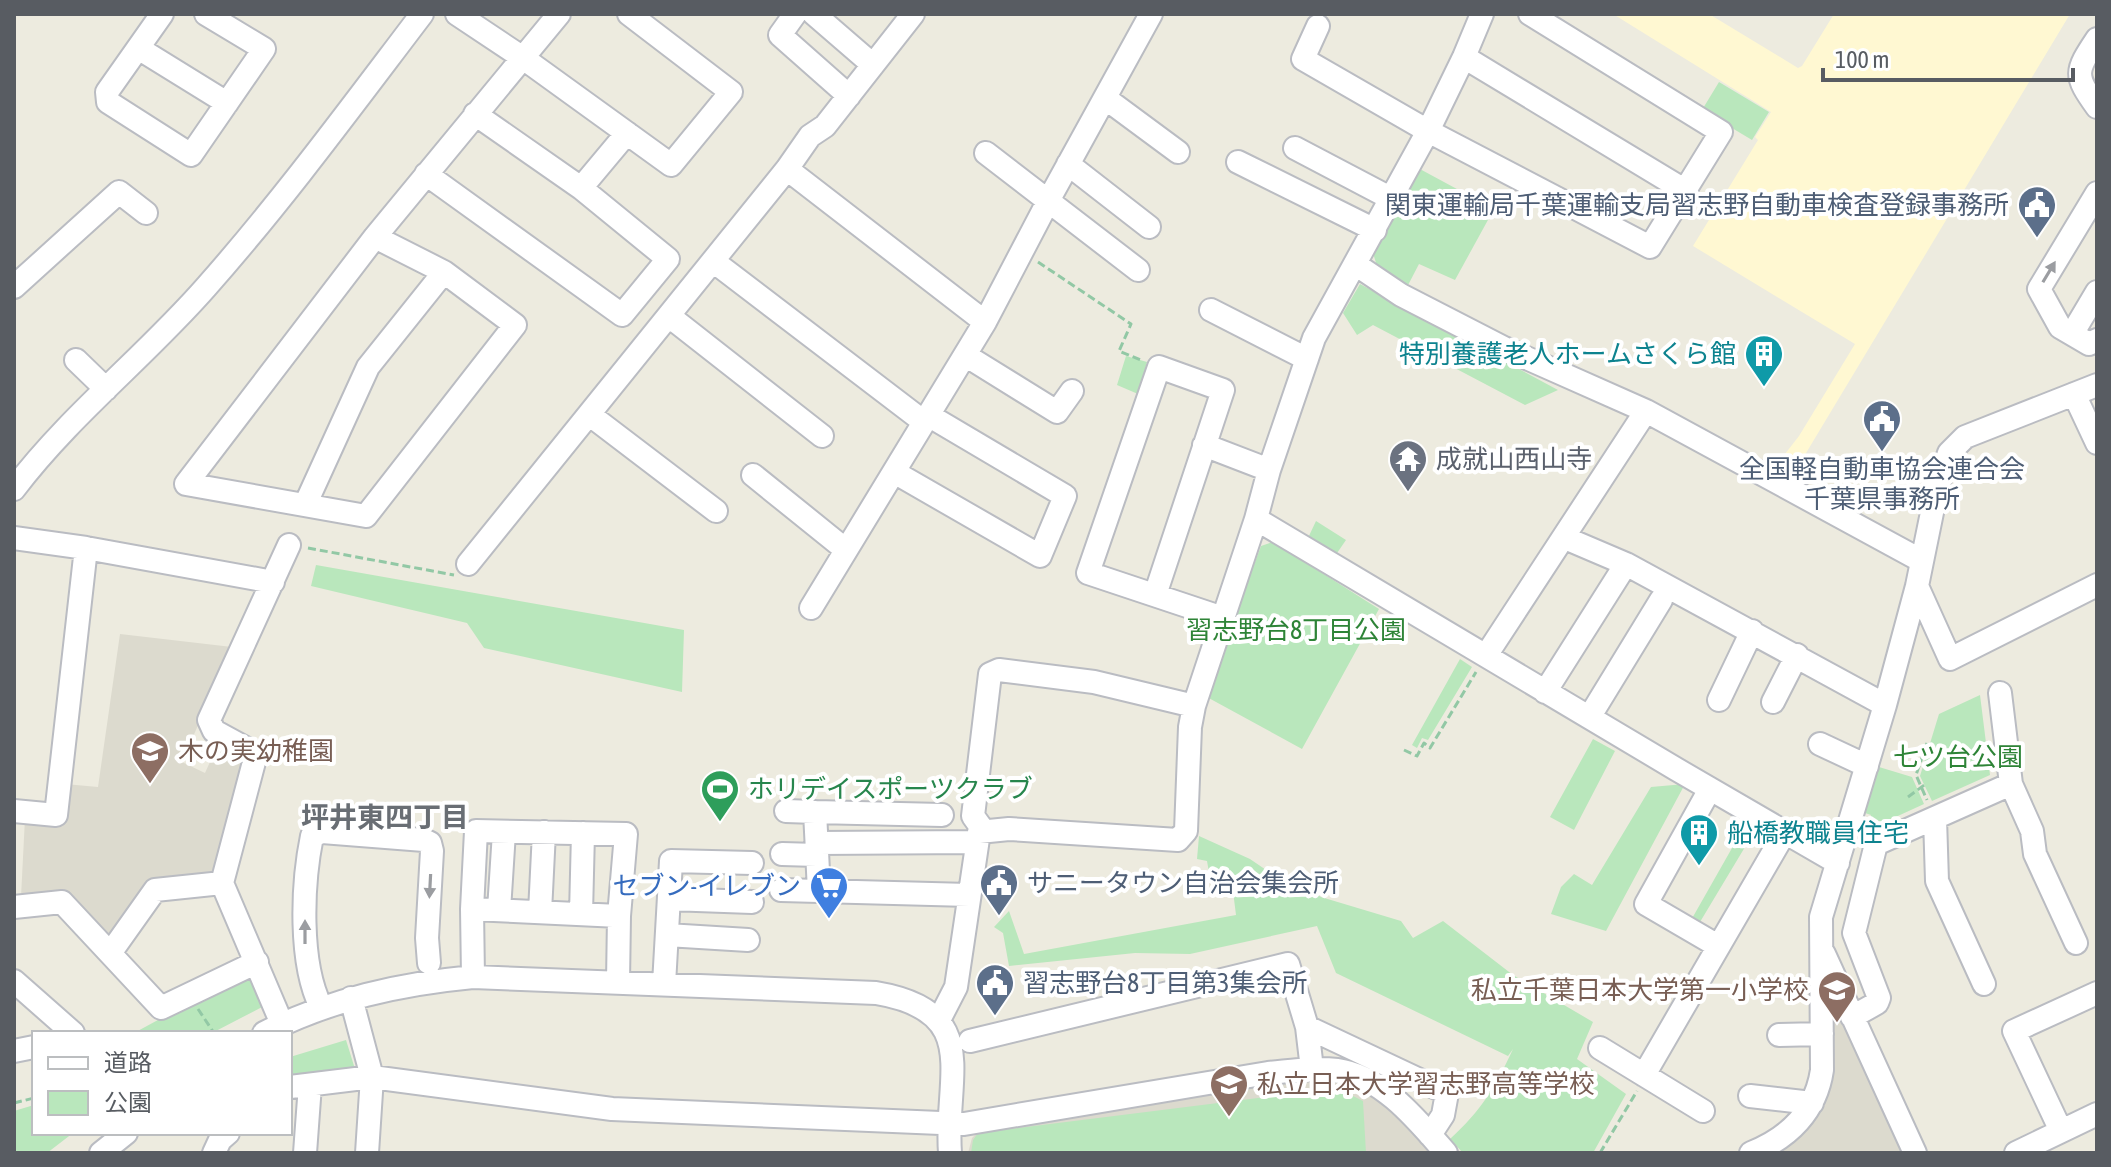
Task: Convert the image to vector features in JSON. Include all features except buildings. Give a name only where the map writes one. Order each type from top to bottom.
[{"type":"street","points":[[162,14],[107,92],[108,102],[191,155],[264,49],[206,14]]},
{"type":"street","points":[[14,489],[29,469],[206,287],[319,149],[422,14]]},
{"type":"street","points":[[457,14],[671,165],[731,92],[629,14]]},
{"type":"street","points":[[375,237],[444,272],[515,325],[366,516],[186,484],[375,237],[559,14]]},
{"type":"street","points":[[795,14],[780,35],[849,96]]},
{"type":"street","points":[[814,14],[873,65]]},
{"type":"street","points":[[468,564],[787,169],[810,136],[825,126],[913,14]]},
{"type":"street","points":[[811,608],[985,322],[1151,14]]},
{"type":"street","points":[[782,854],[980,836],[1009,829],[1178,840],[1186,831],[1190,727],[1194,706],[1314,338],[1428,131],[1482,14]]},
{"type":"street","points":[[1318,26],[1303,59],[1428,131],[1650,247],[1721,132],[1530,14]]},
{"type":"street","points":[[2097,39],[2078,73],[2083,87],[2097,107]]},
{"type":"street","points":[[138,48],[227,103]]},
{"type":"street","points":[[1464,57],[1684,190]]},
{"type":"street","points":[[1105,98],[1178,152]]},
{"type":"street","points":[[426,174],[622,315],[668,259],[581,188],[475,114]]},
{"type":"street","points":[[581,188],[627,133]]},
{"type":"street","points":[[1295,148],[1392,199]]},
{"type":"street","points":[[986,153],[1138,270]]},
{"type":"street","points":[[1238,162],[1375,230]]},
{"type":"street","points":[[1068,164],[1149,227]]},
{"type":"street","points":[[787,169],[985,322]]},
{"type":"street","points":[[14,287],[119,192],[146,213]]},
{"type":"street","points":[[2097,193],[2039,289],[2060,327],[2089,344],[2097,340]]},
{"type":"street","points":[[713,261],[926,418],[1065,496],[1040,556],[894,472]]},
{"type":"street","points":[[1355,264],[1401,295],[1504,348],[1646,411],[1922,561]]},
{"type":"street","points":[[306,503],[368,367],[444,272]]},
{"type":"street","points":[[2072,334],[2097,292]]},
{"type":"street","points":[[1211,310],[1307,359]]},
{"type":"street","points":[[669,316],[822,436]]},
{"type":"street","points":[[965,355],[1057,412],[1072,391]]},
{"type":"street","points":[[76,360],[106,389]]},
{"type":"street","points":[[1155,595],[1223,390],[1159,367],[1088,573],[1223,618]]},
{"type":"street","points":[[1751,1153],[1785,1134],[1804,1116],[1820,1087],[1821,917],[1885,705],[1917,586],[1937,488],[1949,453],[1965,437],[2097,385]]},
{"type":"street","points":[[2074,394],[2097,443]]},
{"type":"street","points":[[1483,659],[1646,411]]},
{"type":"street","points":[[590,415],[716,511]]},
{"type":"street","points":[[1204,445],[1269,470]]},
{"type":"street","points":[[753,475],[846,550]]},
{"type":"street","points":[[1256,519],[1483,659],[1590,716],[1785,832],[1842,852],[1873,853]]},
{"type":"street","points":[[14,538],[273,582]]},
{"type":"street","points":[[1565,538],[1626,564],[1885,705]]},
{"type":"street","points":[[289,545],[209,720],[214,731],[251,751],[254,762],[222,883],[257,962],[273,1029],[321,1007],[351,998],[417,982],[473,977],[876,993],[909,1001],[939,1020],[953,1052],[954,1073],[948,1124],[950,1153]]},
{"type":"street","points":[[14,811],[56,815],[86,548]]},
{"type":"street","points":[[1545,692],[1626,564]]},
{"type":"street","points":[[1917,586],[1950,659],[2097,585]]},
{"type":"street","points":[[1590,716],[1661,600]]},
{"type":"street","points":[[1719,700],[1752,631]]},
{"type":"street","points":[[1773,702],[1797,655]]},
{"type":"street","points":[[939,1020],[956,987],[980,836],[973,816],[990,674],[999,670],[1094,682],[1194,706]]},
{"type":"street","points":[[2000,693],[2011,784],[2032,831],[2035,854],[2076,943]]},
{"type":"street","points":[[1820,744],[1867,766]]},
{"type":"street","points":[[1852,1017],[1877,1003],[1879,998],[1854,933],[1876,844],[2011,784]]},
{"type":"street","points":[[1710,789],[1646,904],[1718,946]]},
{"type":"street","points":[[786,811],[942,815]]},
{"type":"street","points":[[815,812],[819,891]]},
{"type":"street","points":[[1935,818],[1937,881],[1984,984]]},
{"type":"street","points":[[473,977],[476,831],[626,834],[619,916],[618,982]]},
{"type":"street","points":[[321,1007],[306,964],[304,927],[312,836],[322,832],[430,843],[429,963]]},
{"type":"street","points":[[499,910],[504,832]]},
{"type":"street","points":[[540,912],[544,832]]},
{"type":"street","points":[[1644,1075],[1785,832]]},
{"type":"street","points":[[581,914],[583,833]]},
{"type":"street","points":[[664,984],[671,861],[752,863]]},
{"type":"street","points":[[111,952],[155,890],[222,883]]},
{"type":"street","points":[[781,890],[969,895]]},
{"type":"street","points":[[669,899],[752,902]]},
{"type":"street","points":[[14,907],[62,902],[161,1008],[257,962]]},
{"type":"street","points":[[472,909],[619,916]]},
{"type":"street","points":[[667,935],[748,940]]},
{"type":"street","points":[[1820,945],[1915,1153]]},
{"type":"street","points":[[970,1041],[1288,964],[1307,1027],[1312,1069]]},
{"type":"street","points":[[14,981],[68,1031]]},
{"type":"street","points":[[2061,1131],[2014,1031],[2097,993]]},
{"type":"street","points":[[351,998],[372,1077],[367,1153]]},
{"type":"street","points":[[1307,1027],[1447,1093],[1443,1115],[1430,1135]]},
{"type":"street","points":[[1779,1035],[1822,1034]]},
{"type":"street","points":[[1600,1048],[1703,1111]]},
{"type":"street","points":[[305,1153],[300,1086],[372,1077],[612,1109],[964,1124],[1268,1073],[1312,1069],[1341,1070],[1367,1080],[1388,1093],[1446,1153]]},
{"type":"street","points":[[1750,1096],[1812,1103]]},
{"type":"street","points":[[2016,1153],[2097,1114]]},
{"type":"street","points":[[101,1153],[124,1135]]},
{"type":"street","points":[[214,1153],[226,1135]]},
{"type":"path","points":[[1022,251],[1131,324],[1119,351],[1159,367]]},
{"type":"path","points":[[289,545],[459,576],[468,564]]},
{"type":"path","points":[[1404,750],[1417,756],[1424,743],[1430,748],[1483,659]]},
{"type":"path","points":[[1927,743],[1916,775],[1935,818]]},
{"type":"path","points":[[1908,797],[1927,783]]},
{"type":"path","points":[[192,1000],[213,1031]]},
{"type":"path","points":[[1600,1153],[1644,1075]]},
{"type":"shaded area","points":[[1613,14],[1709,14],[1798,68],[1834,14],[2070,14],[1791,478],[1774,468],[1799,436],[1855,344],[1693,246],[1758,140],[1755,137],[1771,112]]},
{"type":"shaded area","name":"木の実幼稚園","points":[[120,634],[232,647],[182,762],[205,773],[219,742],[241,752],[245,762],[212,876],[151,879],[111,936],[103,938],[61,895],[21,897],[25,818],[59,820],[65,784],[98,787]]},
{"type":"shaded area","name":"私立千葉日本大学第一小学校","points":[[1827,978],[1907,1153],[1766,1153],[1810,1119]]},
{"type":"shaded area","name":"私立日本大学習志野高等学校","points":[[1340,1079],[1389,1104],[1432,1153],[968,1153],[972,1138],[978,1132],[1250,1084]]},
{"type":"green space","points":[[1719,82],[1769,112],[1752,140],[1702,110]]},
{"type":"green space","points":[[1418,168],[1494,209],[1455,280],[1419,264],[1406,289],[1377,266],[1373,253]]},
{"type":"green space","points":[[1360,284],[1558,390],[1525,405],[1373,325],[1357,335],[1343,313]]},
{"type":"green space","points":[[1126,356],[1147,362],[1138,394],[1117,385]]},
{"type":"green space","points":[[1316,521],[1346,540],[1335,556],[1308,538]]},
{"type":"green space","name":"習志野台8丁目公園","points":[[1273,542],[1379,609],[1302,749],[1205,696],[1261,546]]},
{"type":"green space","points":[[316,565],[684,630],[682,692],[484,648],[467,623],[311,586]]},
{"type":"green space","points":[[1460,659],[1472,667],[1428,740],[1422,738],[1417,748],[1412,745]]},
{"type":"green space","name":"七ツ台公園","points":[[1980,695],[1990,775],[1932,801],[1920,776],[1939,714]]},
{"type":"green space","points":[[1593,739],[1615,751],[1574,830],[1550,817]]},
{"type":"green space","name":"七ツ台公園","points":[[1879,767],[1912,777],[1924,804],[1876,826],[1869,823],[1871,815],[1865,813]]},
{"type":"green space","points":[[1685,784],[1606,931],[1551,914],[1561,887],[1574,874],[1592,885],[1651,787]]},
{"type":"green space","points":[[1199,836],[1250,859],[1275,876],[1291,879],[1321,897],[1401,921],[1413,938],[1443,921],[1513,975],[1593,1022],[1577,1059],[1626,1094],[1593,1153],[1463,1153],[1450,1139],[1487,1097],[1513,1049],[1508,1056],[1336,973],[1317,926],[1190,954],[1135,953],[1009,966],[1003,933],[994,927],[1009,911],[1024,954],[1236,915],[1231,875],[1210,878],[1207,861],[1197,859]]},
{"type":"green space","points":[[1736,841],[1745,847],[1697,927],[1690,922]]},
{"type":"green space","points":[[250,970],[264,1006],[216,1031],[138,1031]]},
{"type":"green space","points":[[346,1040],[355,1069],[292,1076],[292,1056]]},
{"type":"green space","name":"私立日本大学習志野高等学校","points":[[1337,1088],[1363,1101],[1366,1153],[971,1153],[973,1140],[978,1133]]},
{"type":"green space","points":[[32,1106],[32,1135],[70,1135],[47,1153],[14,1153],[14,1111]]},
{"type":"place","name":"関東運輸局千葉運輸支局習志野自動車検査登録事務所","points":[[2037,239]]},
{"type":"place","name":"特別養護老人ホームさくら館","points":[[1764,388]]},
{"type":"place","name":"全国軽自動車協会連合会 千葉県事務所","points":[[1882,453]]},
{"type":"place","name":"成就山西山寺","points":[[1408,493]]},
{"type":"place","name":"木の実幼稚園","points":[[150,785]]},
{"type":"place","name":"ホリデイスポーツクラブ","points":[[720,823]]},
{"type":"place","name":"船橋教職員住宅","points":[[1699,867]]},
{"type":"place","name":"サニータウン自治会集会所","points":[[999,917]]},
{"type":"place","name":"セブン-イレブン","points":[[829,920]]},
{"type":"place","name":"習志野台8丁目第3集会所","points":[[995,1017]]},
{"type":"place","name":"私立千葉日本大学第一小学校","points":[[1837,1024]]},
{"type":"place","name":"私立日本大学習志野高等学校","points":[[1229,1118]]},
{"type":"district","name":"坪井東四丁目","points":[[385,817]]}]
